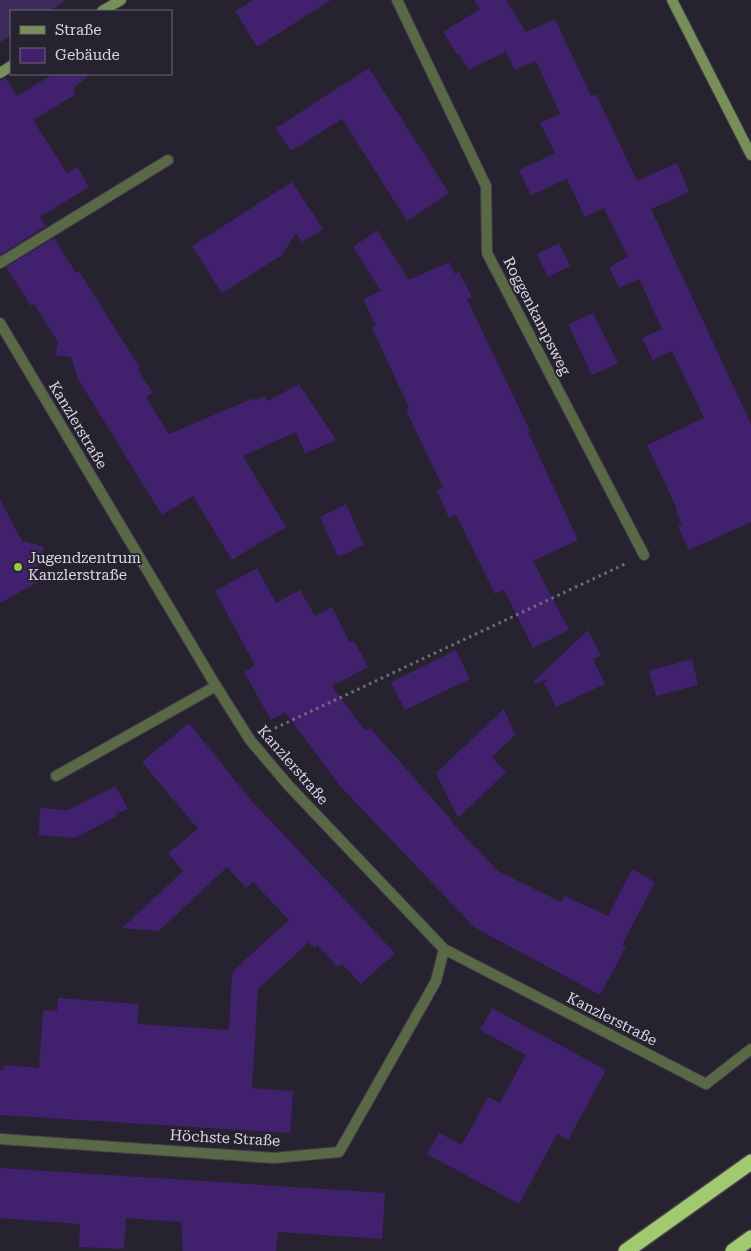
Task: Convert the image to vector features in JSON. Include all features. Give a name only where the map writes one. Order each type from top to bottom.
[{"type":"highway","points":[[626,1251],[751,1162]]},
{"type":"highway","points":[[733,1251],[751,1238]]},
{"type":"street","points":[[104,10],[121,0]]},
{"type":"street","name":"Roggenkampsweg","points":[[397,0],[486,186],[487,252],[644,555]]},
{"type":"street","points":[[672,0],[751,155]]},
{"type":"street","points":[[0,263],[168,160]]},
{"type":"street","name":"Kanzlerstraße","points":[[0,323],[250,740],[289,786],[444,949],[706,1084],[751,1049]]},
{"type":"street","points":[[56,776],[216,686]]},
{"type":"street","name":"Höchste Straße","points":[[0,1139],[274,1158],[339,1152],[436,981],[444,949]]},
{"type":"path","points":[[250,740],[644,555]]},
{"type":"shaded area","points":[[0,0],[63,0],[64,2],[51,10],[10,10],[10,36],[0,42]]},
{"type":"building","points":[[253,0],[331,0],[257,47],[235,11]]},
{"type":"building","points":[[474,0],[506,0],[526,32],[555,19],[591,96],[596,94],[637,181],[677,163],[689,192],[651,209],[751,424],[751,522],[689,550],[678,527],[682,524],[677,509],[647,445],[704,418],[672,351],[653,360],[642,338],[662,329],[639,279],[619,288],[609,267],[628,257],[604,208],[585,217],[567,179],[531,195],[519,170],[555,153],[540,123],[560,114],[536,61],[515,70],[506,52],[468,70],[459,53],[457,54],[443,32],[480,9]]},
{"type":"building","points":[[369,68],[449,193],[407,221],[342,119],[291,151],[276,128]]},
{"type":"building","points":[[51,75],[89,75],[73,89],[76,94],[33,120],[67,173],[77,167],[89,187],[40,217],[46,226],[0,255],[0,80],[6,78],[17,96]]},
{"type":"building","points":[[292,182],[323,229],[302,242],[296,233],[282,255],[222,293],[192,246]]},
{"type":"building","points":[[377,230],[409,280],[449,262],[455,274],[459,272],[472,297],[467,299],[530,431],[528,432],[578,540],[533,561],[569,630],[533,648],[504,590],[495,594],[456,515],[449,518],[437,491],[443,488],[406,410],[409,408],[372,328],[376,326],[363,299],[381,291],[353,247]]},
{"type":"building","points":[[54,238],[76,273],[79,271],[140,368],[138,370],[153,393],[146,397],[169,434],[254,398],[255,400],[265,396],[268,401],[299,384],[336,440],[305,453],[296,432],[243,456],[286,527],[232,560],[193,496],[162,515],[78,379],[71,357],[55,355],[58,342],[34,304],[31,306],[6,267]]},
{"type":"building","points":[[559,243],[570,266],[548,277],[537,254]]},
{"type":"building","points":[[593,313],[618,363],[592,375],[568,324]]},
{"type":"building","name":"Jugendzentrum Kanzlerstraße","points":[[0,500],[23,543],[25,541],[44,547],[39,565],[31,570],[38,582],[0,603]]},
{"type":"building","points":[[346,504],[364,545],[338,557],[320,517]]},
{"type":"building","points":[[257,568],[276,603],[300,590],[315,616],[332,607],[350,643],[354,641],[368,667],[332,686],[365,731],[370,728],[452,823],[499,872],[561,902],[565,896],[608,916],[632,869],[655,882],[622,945],[626,947],[600,995],[474,927],[340,786],[285,712],[271,720],[244,672],[255,665],[215,591]]},
{"type":"building","points":[[588,630],[601,656],[593,659],[605,684],[556,707],[544,683],[548,681],[546,679],[534,684],[533,682]]},
{"type":"building","points":[[456,650],[470,679],[405,710],[391,682]]},
{"type":"building","points":[[692,659],[698,685],[656,696],[649,671]]},
{"type":"building","points":[[504,709],[515,735],[492,757],[506,772],[458,818],[436,773]]},
{"type":"building","points":[[189,723],[249,798],[395,953],[361,984],[342,964],[338,967],[317,945],[314,948],[309,942],[258,989],[252,1088],[293,1091],[290,1133],[0,1115],[0,1070],[3,1070],[4,1065],[39,1068],[43,1010],[57,1011],[58,998],[139,1004],[137,1024],[229,1030],[232,974],[235,969],[289,920],[253,882],[246,888],[227,867],[159,931],[122,928],[183,871],[168,853],[198,829],[142,762]]},
{"type":"building","points":[[116,786],[128,809],[116,814],[117,816],[75,838],[39,835],[40,808],[68,810]]},
{"type":"building","points":[[492,1008],[606,1070],[568,1140],[557,1134],[519,1204],[427,1154],[439,1133],[462,1145],[488,1097],[500,1103],[526,1055],[480,1030]]},
{"type":"building","points":[[0,1168],[385,1193],[382,1239],[278,1232],[276,1251],[183,1251],[181,1222],[126,1218],[124,1249],[79,1247],[80,1224],[0,1218]]},
{"type":"place","name":"Jugendzentrum Kanzlerstraße","points":[[18,567]]}]
